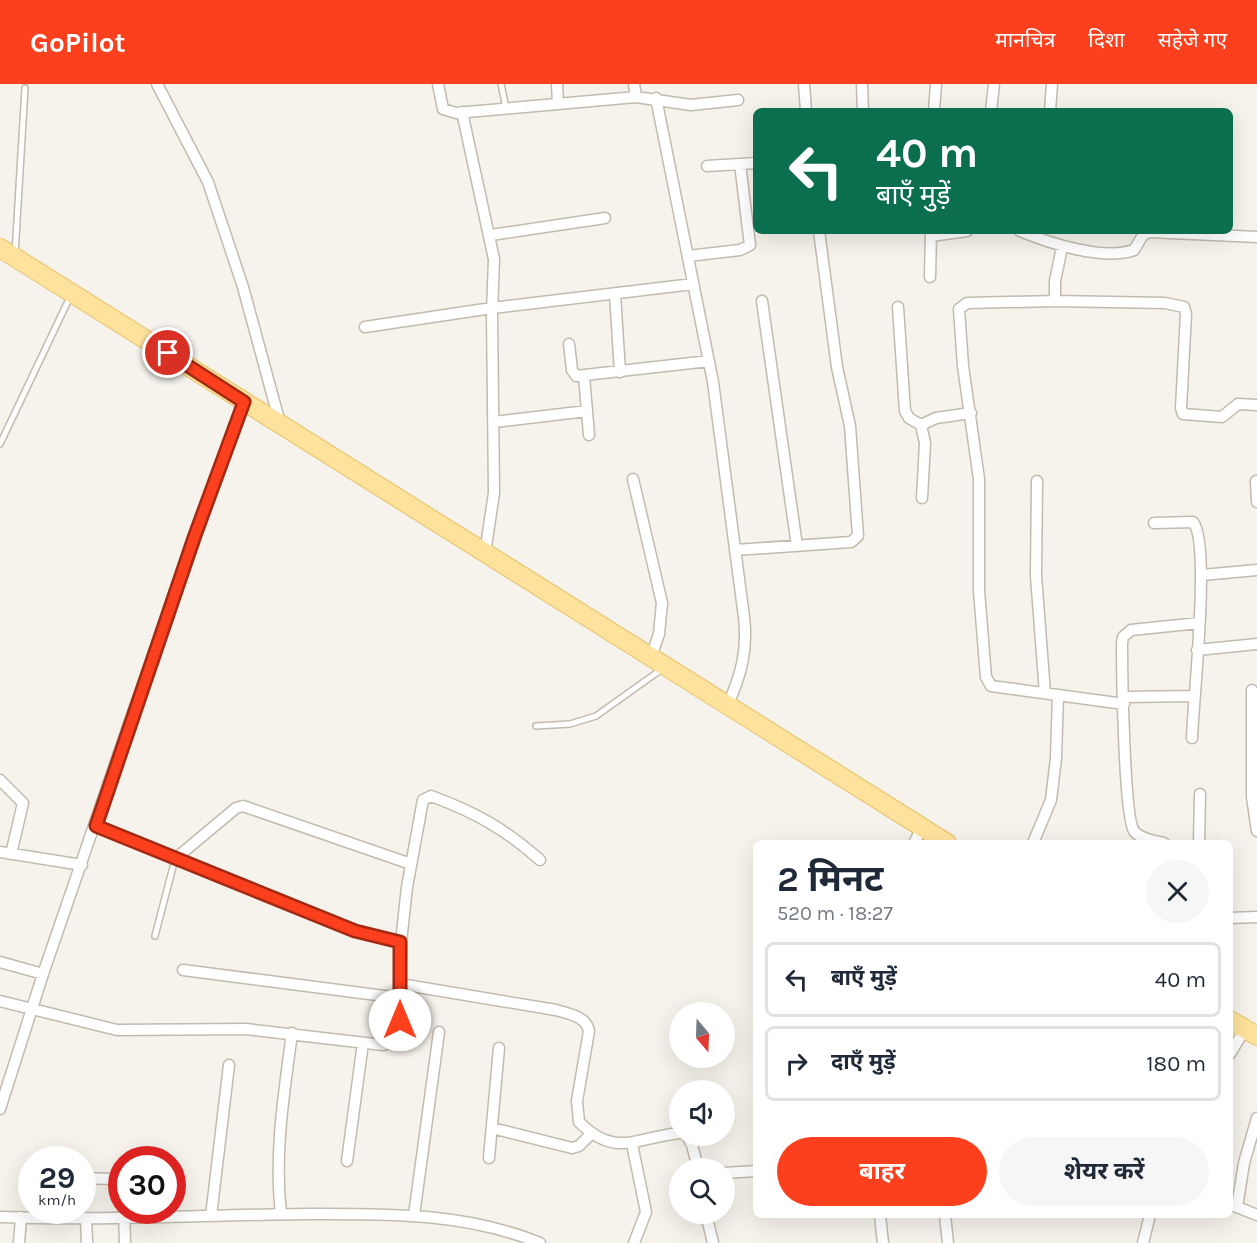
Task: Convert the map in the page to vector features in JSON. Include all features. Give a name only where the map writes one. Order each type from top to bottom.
[{"type":"main road","points":[[7,253],[658,662],[918,836],[934,840]]},
{"type":"street","points":[[157,84],[208,182],[243,287],[280,424]]},
{"type":"street","points":[[438,84],[443,109],[462,112],[636,97],[656,98],[691,105],[738,100]]},
{"type":"street","points":[[557,84],[558,104]]},
{"type":"street","points":[[634,84],[636,97]]},
{"type":"street","points":[[804,84],[806,108]]},
{"type":"street","points":[[862,84],[863,108]]},
{"type":"street","points":[[934,108],[936,84]]},
{"type":"street","points":[[991,108],[994,84]]},
{"type":"street","points":[[1050,108],[1052,84]]},
{"type":"street","points":[[656,98],[709,361],[735,550],[746,652],[740,676],[727,707]]},
{"type":"street","points":[[462,112],[494,259],[492,308],[494,493],[485,553]]},
{"type":"street","points":[[707,166],[753,163]]},
{"type":"street","points":[[687,256],[740,250],[750,245],[740,164]]},
{"type":"street","points":[[490,235],[605,218]]},
{"type":"street","points":[[735,550],[851,542],[858,536],[850,426],[837,367],[819,234]]},
{"type":"street","points":[[930,277],[931,234]]},
{"type":"street","points":[[1047,236],[1062,247],[1129,252],[1137,247],[1145,234]]},
{"type":"street","points":[[1192,234],[1257,237]]},
{"type":"street","points":[[1055,301],[1055,280],[1062,247]]},
{"type":"street","points":[[365,327],[492,308],[693,284]]},
{"type":"street","points":[[615,294],[620,372]]},
{"type":"street","points":[[762,301],[797,546]]},
{"type":"street","points":[[1193,696],[1124,700],[1058,695],[991,686],[987,682],[979,591],[979,479],[958,316],[961,305],[1055,301],[1180,305],[1186,314],[1181,403],[1183,414],[1222,417],[1227,416],[1231,408],[1238,404],[1257,405]]},
{"type":"street","points":[[898,307],[905,411],[909,418],[921,425],[925,443],[922,498]]},
{"type":"street","points":[[569,344],[573,374],[584,376],[709,361]]},
{"type":"street","points":[[584,376],[589,435]]},
{"type":"street","points":[[0,1109],[43,974],[195,535],[244,402]]},
{"type":"street","points":[[494,422],[587,411]]},
{"type":"street","points":[[921,425],[936,418],[971,413]]},
{"type":"street","points":[[633,479],[662,603],[658,662]]},
{"type":"street","points":[[1037,481],[1036,576],[1045,693]]},
{"type":"street","points":[[1256,481],[1257,502]]},
{"type":"street","points":[[1154,523],[1193,522],[1198,532],[1202,575],[1192,738]]},
{"type":"street","points":[[1202,575],[1257,570]]},
{"type":"street","points":[[1152,840],[1140,837],[1131,825],[1122,643],[1126,633],[1141,628],[1199,623]]},
{"type":"street","points":[[1197,650],[1257,644]]},
{"type":"street","points":[[1252,690],[1252,797],[1257,831]]},
{"type":"street","points":[[1034,840],[1051,800],[1056,758],[1058,695]]},
{"type":"street","points":[[0,780],[23,803],[5,853],[82,865]]},
{"type":"street","points":[[1199,840],[1200,794]]},
{"type":"street","points":[[400,1020],[400,942],[423,800],[431,796],[505,830],[540,860]]},
{"type":"street","points":[[175,859],[236,808],[243,806],[411,864]]},
{"type":"street","points":[[96,826],[355,931],[400,942]]},
{"type":"street","points":[[1233,918],[1257,917]]},
{"type":"street","points":[[0,962],[43,974]]},
{"type":"street","points":[[183,970],[400,998]]},
{"type":"street","points":[[400,984],[556,1011],[585,1021],[589,1031],[577,1117],[592,1133],[602,1139],[632,1144],[669,1136]]},
{"type":"street","points":[[0,1000],[31,1010],[117,1029],[246,1029],[383,1045],[401,1038]]},
{"type":"street","points":[[1233,1048],[1244,1028]]},
{"type":"street","points":[[414,1215],[439,1032]]},
{"type":"street","points":[[281,1214],[278,1144],[292,1033]]},
{"type":"street","points":[[347,1161],[363,1043]]},
{"type":"street","points":[[489,1158],[499,1048]]},
{"type":"street","points":[[211,1216],[229,1065]]},
{"type":"street","points":[[1257,1118],[1233,1206],[1257,1215]]},
{"type":"street","points":[[492,1128],[572,1148],[579,1146],[592,1133]]},
{"type":"street","points":[[632,1144],[646,1212],[634,1243]]},
{"type":"street","points":[[735,1172],[753,1171]]},
{"type":"street","points":[[186,1215],[414,1215],[472,1222],[540,1243]]},
{"type":"street","points":[[0,1217],[18,1217]]},
{"type":"street","points":[[880,1218],[883,1243]]},
{"type":"street","points":[[945,1218],[948,1243]]},
{"type":"street","points":[[1143,1243],[1149,1218]]},
{"type":"street","points":[[19,1243],[20,1224]]},
{"type":"street","points":[[86,1224],[87,1243]]},
{"type":"street","points":[[124,1224],[125,1243]]},
{"type":"street","points":[[708,1224],[713,1243]]},
{"type":"lane","points":[[501,84],[506,108]]},
{"type":"lane","points":[[7,253],[25,88]]},
{"type":"lane","points":[[0,444],[72,293]]},
{"type":"lane","points":[[536,726],[570,724],[596,716],[658,662]]},
{"type":"lane","points":[[155,936],[175,859]]},
{"type":"route","points":[[168,353],[244,402],[132,715],[96,826],[306,909],[355,931],[400,942],[400,1020]]}]
